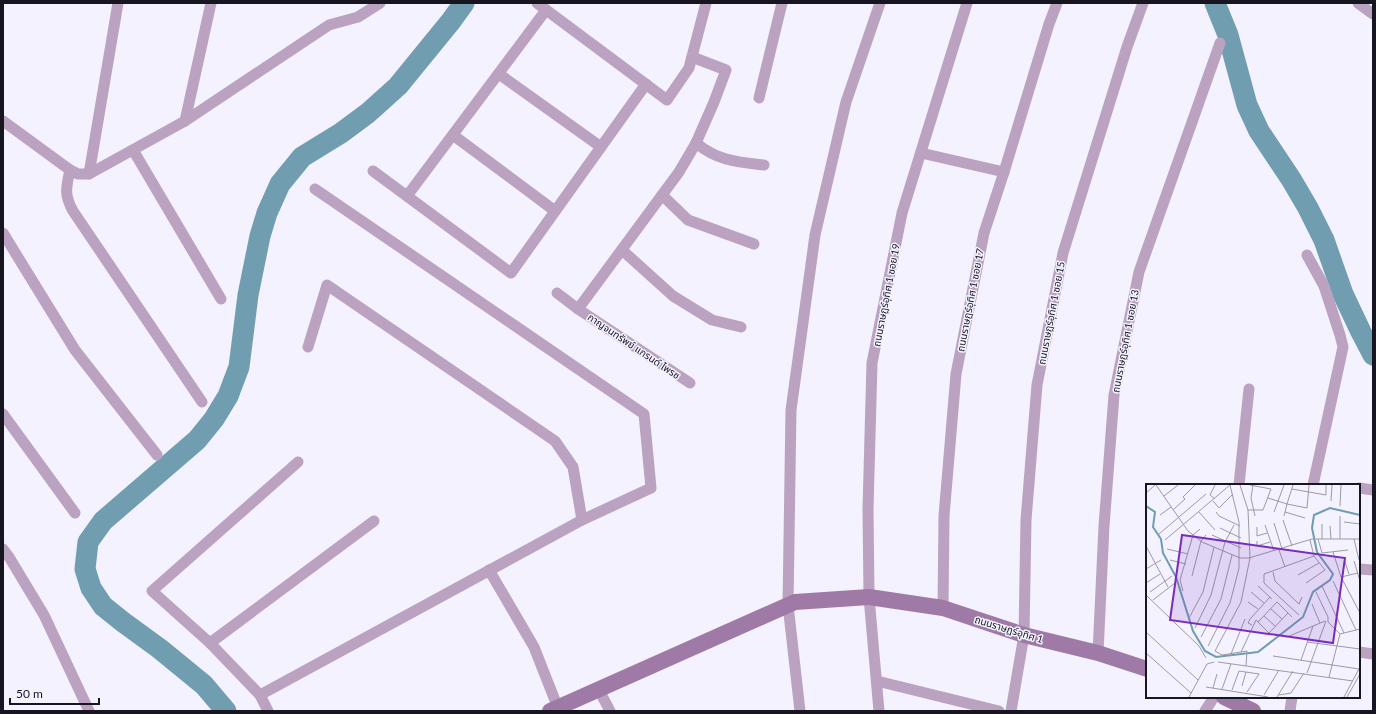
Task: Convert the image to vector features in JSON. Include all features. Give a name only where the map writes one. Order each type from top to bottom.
[{"type":"street","points":[[89,174],[118,3]]},
{"type":"street","points":[[185,121],[211,3]]},
{"type":"street","points":[[3,121],[70,170],[78,174],[89,174],[185,121],[329,25],[358,17],[380,3]]},
{"type":"street","points":[[537,3],[667,100],[689,68],[706,3]]},
{"type":"street","points":[[759,98],[782,3]]},
{"type":"street","points":[[800,711],[788,605],[791,410],[815,235],[846,102],[880,3]]},
{"type":"street","name":"ถนนราษฎร์อุทิศ 1 ซอย 19","points":[[879,711],[869,597],[868,509],[872,363],[902,213],[967,3]]},
{"type":"street","name":"ถนนราษฎร์อุทิศ 1 ซอย 17","points":[[943,608],[944,516],[956,374],[984,233],[1049,24],[1057,3]]},
{"type":"street","name":"ถนนราษฎร์อุทิศ 1 ซอย 15","points":[[1011,711],[1024,635],[1026,520],[1037,385],[1063,253],[1142,3]]},
{"type":"street","points":[[1358,3],[1373,14]]},
{"type":"street","points":[[407,196],[546,10]]},
{"type":"street","name":"ถนนราษฎร์อุทิศ 1 ซอย 13","points":[[1098,654],[1104,526],[1114,395],[1139,272],[1220,43]]},
{"type":"street","name":"กาญจนทรัพย์ แกรนด์ ไพรซ","points":[[578,309],[679,172],[696,143],[726,70],[692,57]]},
{"type":"street","points":[[499,74],[601,147]]},
{"type":"street","points":[[373,171],[511,273],[646,84]]},
{"type":"street","points":[[453,135],[555,211]]},
{"type":"street","points":[[696,143],[707,152],[732,162],[764,165]]},
{"type":"street","points":[[133,150],[220,299]]},
{"type":"street","points":[[921,153],[1004,172]]},
{"type":"street","points":[[70,170],[66,188],[67,201],[202,402]]},
{"type":"street","points":[[260,695],[582,520],[651,488],[644,414],[315,189]]},
{"type":"street","points":[[662,195],[688,220],[754,244]]},
{"type":"street","points":[[3,233],[75,350],[157,455]]},
{"type":"street","points":[[622,250],[673,296],[712,320],[741,326]]},
{"type":"street","points":[[1307,255],[1324,286],[1343,347],[1316,484]]},
{"type":"street","points":[[308,347],[327,285],[555,441],[573,467],[582,520]]},
{"type":"street","name":"กาญจนทรัพย์ แกรนด์ ไพรซ","points":[[558,293],[578,309],[690,383]]},
{"type":"street","points":[[1239,484],[1249,389]]},
{"type":"street","points":[[4,419],[75,513]]},
{"type":"street","points":[[268,711],[260,695],[210,643],[152,591],[298,462]]},
{"type":"street","points":[[1360,488],[1373,490]]},
{"type":"street","points":[[210,643],[374,521]]},
{"type":"street","points":[[5,556],[44,615],[89,711]]},
{"type":"street","points":[[1360,569],[1373,570]]},
{"type":"street","points":[[489,570],[534,647],[554,709]]},
{"type":"street","name":"ถนนราษฎร์อุทิศ 1","points":[[554,709],[795,602],[869,597],[943,608],[1024,635],[1098,654],[1146,669]]},
{"type":"street","points":[[1360,652],[1373,654]]},
{"type":"street","points":[[877,681],[999,711]]},
{"type":"street","points":[[599,690],[610,711]]},
{"type":"street","points":[[1204,711],[1213,698]]},
{"type":"street","points":[[1226,698],[1253,711]]},
{"type":"street","points":[[1290,711],[1292,698]]},
{"type":"waterway","points":[[226,711],[204,685],[160,649],[103,606],[91,588],[85,569],[88,542],[103,521],[197,440],[214,419],[228,396],[239,367],[248,295],[260,236],[267,213],[280,184],[302,157],[341,133],[368,113],[398,86],[464,3]]},
{"type":"waterway","points":[[1215,3],[1228,35],[1247,105],[1259,131],[1291,179],[1308,208],[1324,240],[1343,294],[1373,355]]}]
